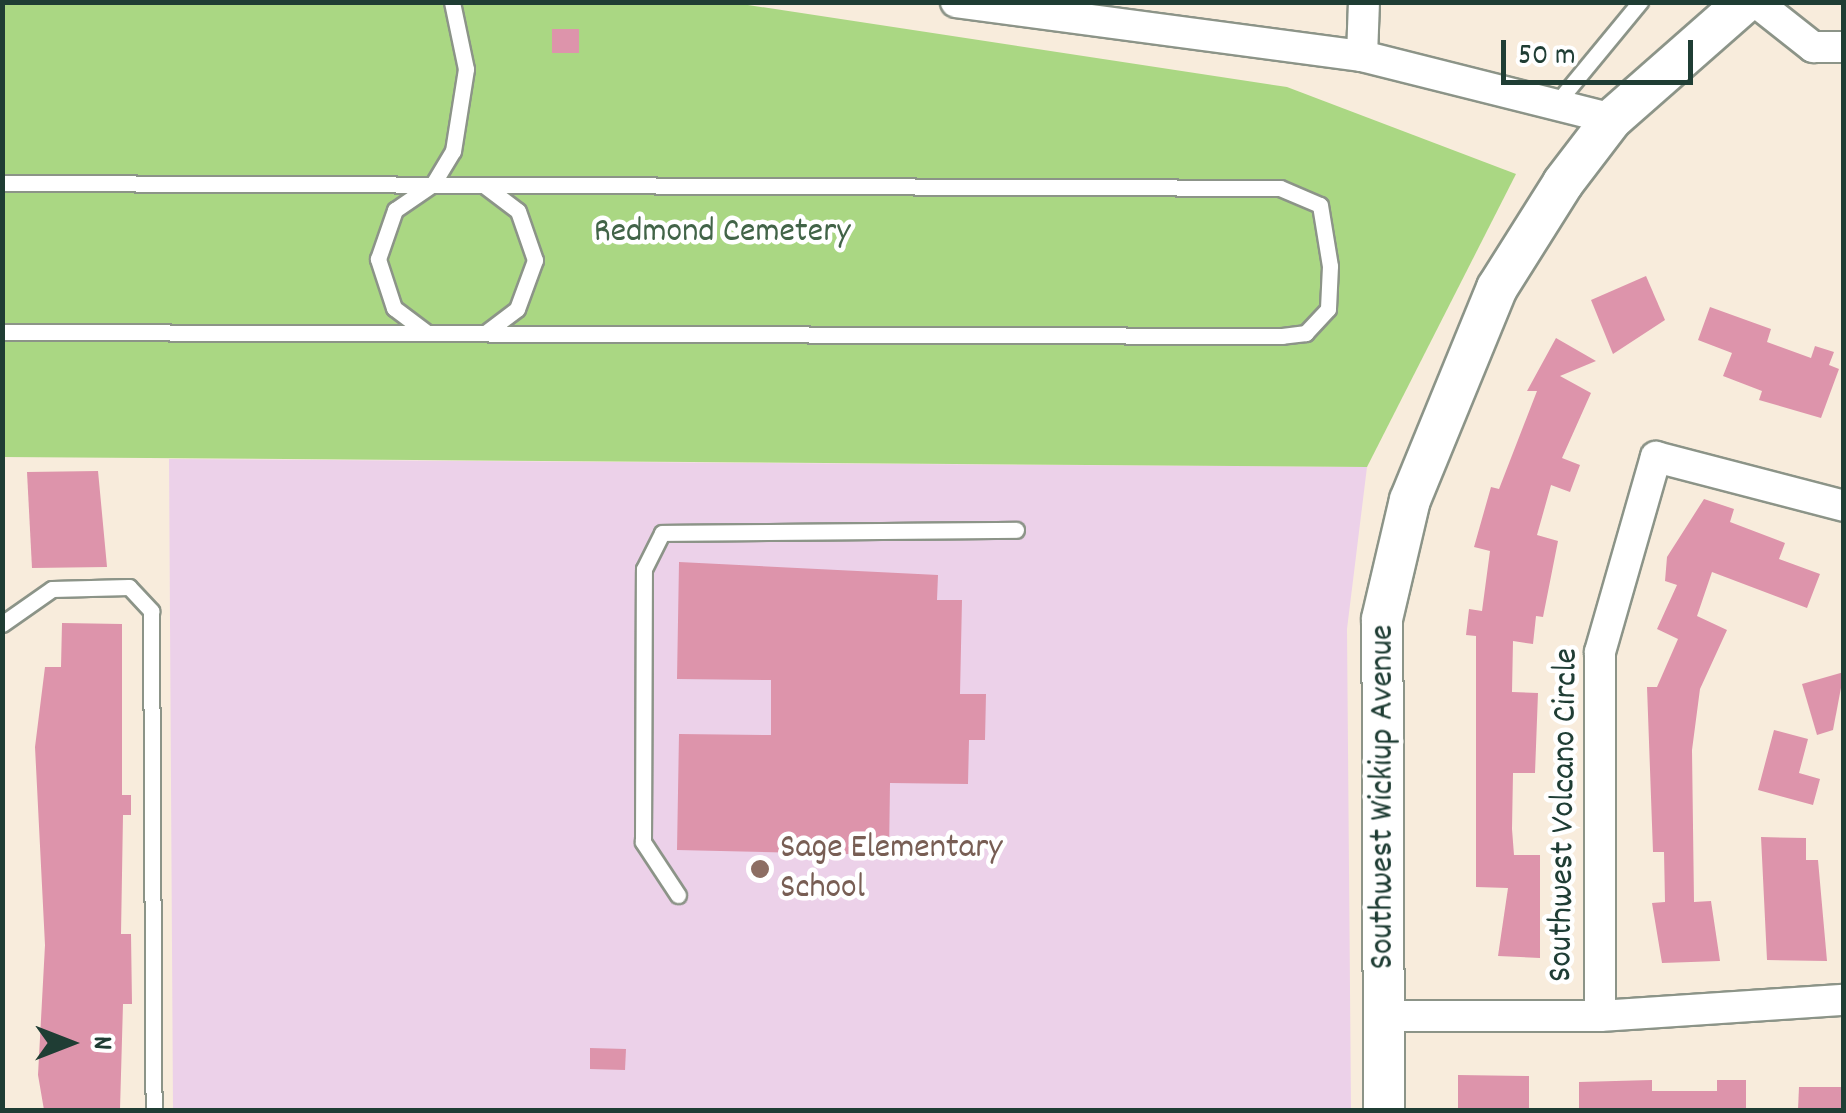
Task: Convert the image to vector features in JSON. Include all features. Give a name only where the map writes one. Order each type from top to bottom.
[{"type":"street","points":[[956,2],[1362,56],[1612,119]]},
{"type":"street","points":[[1362,56],[1364,2]]},
{"type":"street","name":"Southwest Wickiup Avenue","points":[[1384,1110],[1382,618],[1410,500],[1498,288],[1612,119],[1746,2]]},
{"type":"street","points":[[1756,2],[1813,48],[1844,48]]},
{"type":"street","name":"Southwest Volcano Circle","points":[[1600,1016],[1600,652],[1656,456],[1844,506]]},
{"type":"street","points":[[1382,1016],[1600,1016],[1844,1000]]},
{"type":"lane","points":[[430,333],[394,308],[378,259],[395,210],[433,184],[461,123],[466,37],[452,2]]},
{"type":"lane","points":[[1555,105],[1640,2]]},
{"type":"lane","points":[[2,183],[1280,188],[1320,206],[1330,266],[1328,309],[1306,333],[1282,336],[2,332]]},
{"type":"lane","points":[[480,185],[518,211],[535,260],[518,309],[483,334]]},
{"type":"lane","points":[[678,895],[643,842],[644,569],[662,532],[1016,530]]},
{"type":"lane","points":[[2,624],[52,589],[130,587],[151,610],[154,1110]]},
{"type":"shaded area","name":"Sage Elementary School","points":[[169,459],[1367,467],[1347,629],[1351,1108],[173,1110]]},
{"type":"green space","name":"Redmond Cemetery","points":[[3,3],[735,3],[1287,87],[1516,174],[1367,467],[3,457]]},
{"type":"building","points":[[552,29],[579,29],[579,53],[552,53]]},
{"type":"building","points":[[1646,276],[1665,320],[1613,354],[1591,300]]},
{"type":"building","points":[[1710,307],[1771,329],[1767,342],[1811,358],[1815,346],[1834,352],[1829,365],[1839,369],[1821,418],[1759,400],[1762,391],[1723,376],[1732,353],[1698,340]]},
{"type":"building","points":[[1556,338],[1596,361],[1560,376],[1591,393],[1562,458],[1580,465],[1570,492],[1551,485],[1537,535],[1558,541],[1543,617],[1536,616],[1533,644],[1513,641],[1512,692],[1538,693],[1535,773],[1513,773],[1512,829],[1514,855],[1540,855],[1540,958],[1498,956],[1508,888],[1476,887],[1476,636],[1466,635],[1469,609],[1482,611],[1490,551],[1474,547],[1491,487],[1499,489],[1537,391],[1527,391]]},
{"type":"building","points":[[98,471],[107,567],[32,568],[27,472]]},
{"type":"building","points":[[1704,499],[1734,509],[1730,522],[1785,543],[1779,559],[1820,574],[1807,608],[1712,572],[1697,616],[1727,630],[1700,689],[1692,750],[1694,902],[1711,901],[1720,961],[1662,963],[1652,903],[1665,902],[1664,852],[1653,852],[1647,687],[1657,687],[1678,639],[1657,629],[1677,585],[1665,581],[1667,557]]},
{"type":"building","name":"Sage Elementary School","points":[[679,562],[938,575],[937,600],[962,600],[960,694],[986,694],[985,740],[969,740],[968,784],[890,783],[889,855],[677,850],[679,734],[771,735],[771,680],[677,679]]},
{"type":"building","points":[[62,623],[122,624],[122,795],[131,795],[131,815],[123,815],[121,934],[131,934],[132,1004],[123,1004],[120,1110],[44,1110],[38,1075],[45,945],[35,747],[45,667],[61,667]]},
{"type":"building","points":[[1844,672],[1833,730],[1817,735],[1802,684]]},
{"type":"building","points":[[1774,730],[1808,739],[1799,773],[1820,779],[1813,805],[1758,790]]},
{"type":"building","points":[[1761,837],[1806,838],[1806,860],[1818,860],[1827,961],[1767,960]]},
{"type":"building","points":[[590,1048],[626,1049],[625,1070],[590,1069]]},
{"type":"building","points":[[1458,1075],[1529,1076],[1529,1110],[1458,1110]]},
{"type":"building","points":[[1652,1080],[1652,1091],[1717,1091],[1717,1080],[1746,1080],[1746,1110],[1579,1110],[1579,1082]]},
{"type":"building","points":[[1799,1087],[1844,1087],[1844,1110],[1798,1110]]},
{"type":"place","name":"Sage Elementary School","points":[[760,869]]}]
